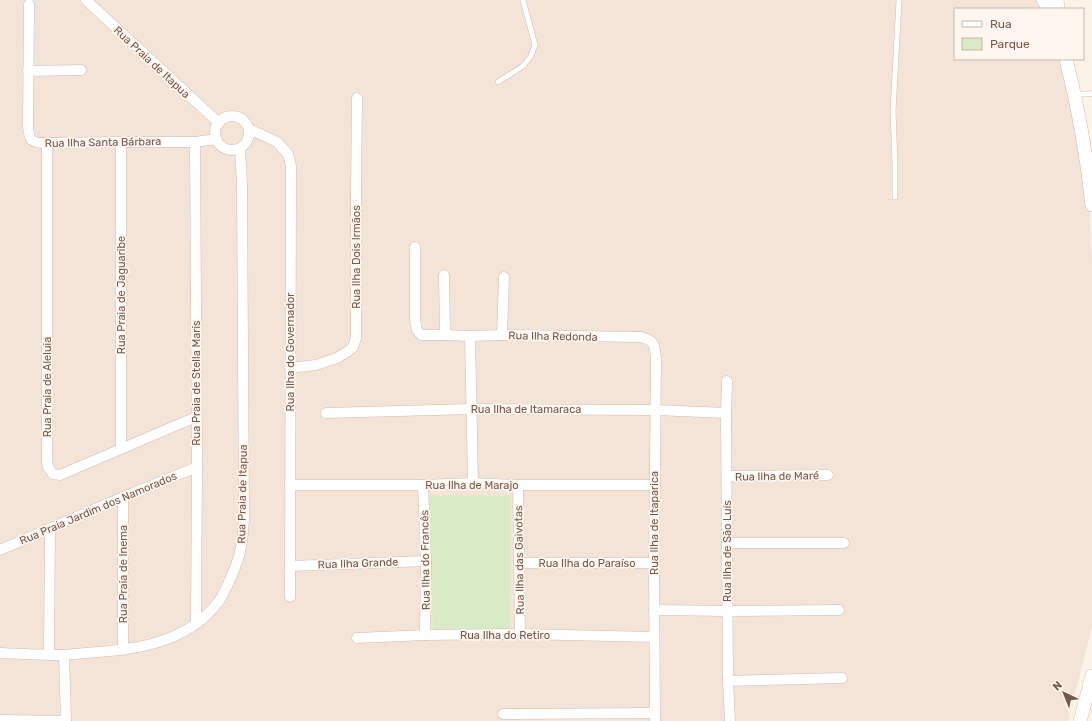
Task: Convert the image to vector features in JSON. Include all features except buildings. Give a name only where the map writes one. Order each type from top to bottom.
[{"type":"street","name":"Rua Praia de Itapua","points":[[86,0],[219,123]]},
{"type":"street","name":"Rua Ilha Santa Bárbara","points":[[29,4],[29,136],[34,141],[39,143],[195,142],[217,139]]},
{"type":"street","points":[[1066,60],[1088,144],[1092,205]]},
{"type":"street","points":[[28,71],[81,70]]},
{"type":"street","name":"Rua Ilha Dois Irmãos","points":[[290,368],[316,365],[330,361],[350,350],[355,344],[357,98]]},
{"type":"street","points":[[234,116],[244,120],[249,130],[248,140],[240,148],[234,150],[220,144],[216,134],[216,128],[223,119],[234,116]]},
{"type":"street","name":"Rua Ilha do Governador","points":[[249,130],[277,142],[288,154],[290,160],[290,597]]},
{"type":"street","name":"Rua Praia de Jaguaribe","points":[[121,142],[121,449]]},
{"type":"street","name":"Rua Praia de Stella Maris","points":[[195,142],[197,467],[196,624]]},
{"type":"street","name":"Rua Praia de Aleluia","points":[[47,143],[48,467],[53,474],[60,475],[196,417]]},
{"type":"street","name":"Rua Praia de Itapua","points":[[0,653],[64,655],[123,650],[146,646],[171,638],[186,631],[208,614],[220,600],[233,573],[241,548],[244,512],[242,192],[240,148]]},
{"type":"street","name":"Rua Ilha Redonda","points":[[415,248],[416,326],[421,335],[637,337]]},
{"type":"street","points":[[444,275],[445,335]]},
{"type":"street","points":[[502,335],[504,277]]},
{"type":"street","points":[[470,336],[473,483]]},
{"type":"street","name":"Rua Ilha de Itaparica","points":[[637,337],[651,340],[655,348],[656,361],[654,485],[655,717]]},
{"type":"street","name":"Rua Ilha de São Luís","points":[[727,381],[728,681],[730,721]]},
{"type":"street","name":"Rua Ilha de Itamaraca","points":[[326,413],[471,409],[656,410],[726,413]]},
{"type":"street","name":"Rua Praia Jardim dos Namorados","points":[[0,550],[197,467]]},
{"type":"street","name":"Rua Ilha de Maré","points":[[727,476],[828,475]]},
{"type":"street","name":"Rua Ilha de Marajo","points":[[290,485],[423,485],[473,483],[518,485],[654,485]]},
{"type":"street","name":"Rua Ilha do Francês","points":[[423,485],[426,561],[425,635]]},
{"type":"street","name":"Rua Ilha das Gaivotas","points":[[518,485],[520,634]]},
{"type":"street","name":"Rua Praia de Inema","points":[[123,497],[123,650]]},
{"type":"street","points":[[49,654],[50,528]]},
{"type":"street","points":[[728,543],[844,543]]},
{"type":"street","name":"Rua Ilha Grande","points":[[290,566],[426,561]]},
{"type":"street","name":"Rua Ilha do Paraíso","points":[[519,564],[654,562]]},
{"type":"street","points":[[654,610],[839,610]]},
{"type":"street","name":"Rua Ilha do Retiro","points":[[357,638],[425,635],[520,634],[654,637]]},
{"type":"street","points":[[0,720],[66,721],[64,655]]},
{"type":"street","points":[[1080,721],[1092,676]]},
{"type":"street","points":[[728,681],[842,678]]},
{"type":"street","points":[[503,714],[655,717]]},
{"type":"lane","points":[[498,82],[523,66],[531,56],[535,45],[523,0]]},
{"type":"lane","points":[[895,197],[896,163],[893,111],[899,0]]},
{"type":"lane","points":[[1074,94],[1092,93]]},
{"type":"shaded area","points":[[0,0],[1040,0],[1043,8],[954,8],[954,60],[1063,60],[1087,153],[1092,262],[1092,627],[1068,721],[0,721]]},
{"type":"green space","points":[[427,495],[511,496],[510,633],[433,631]]}]
